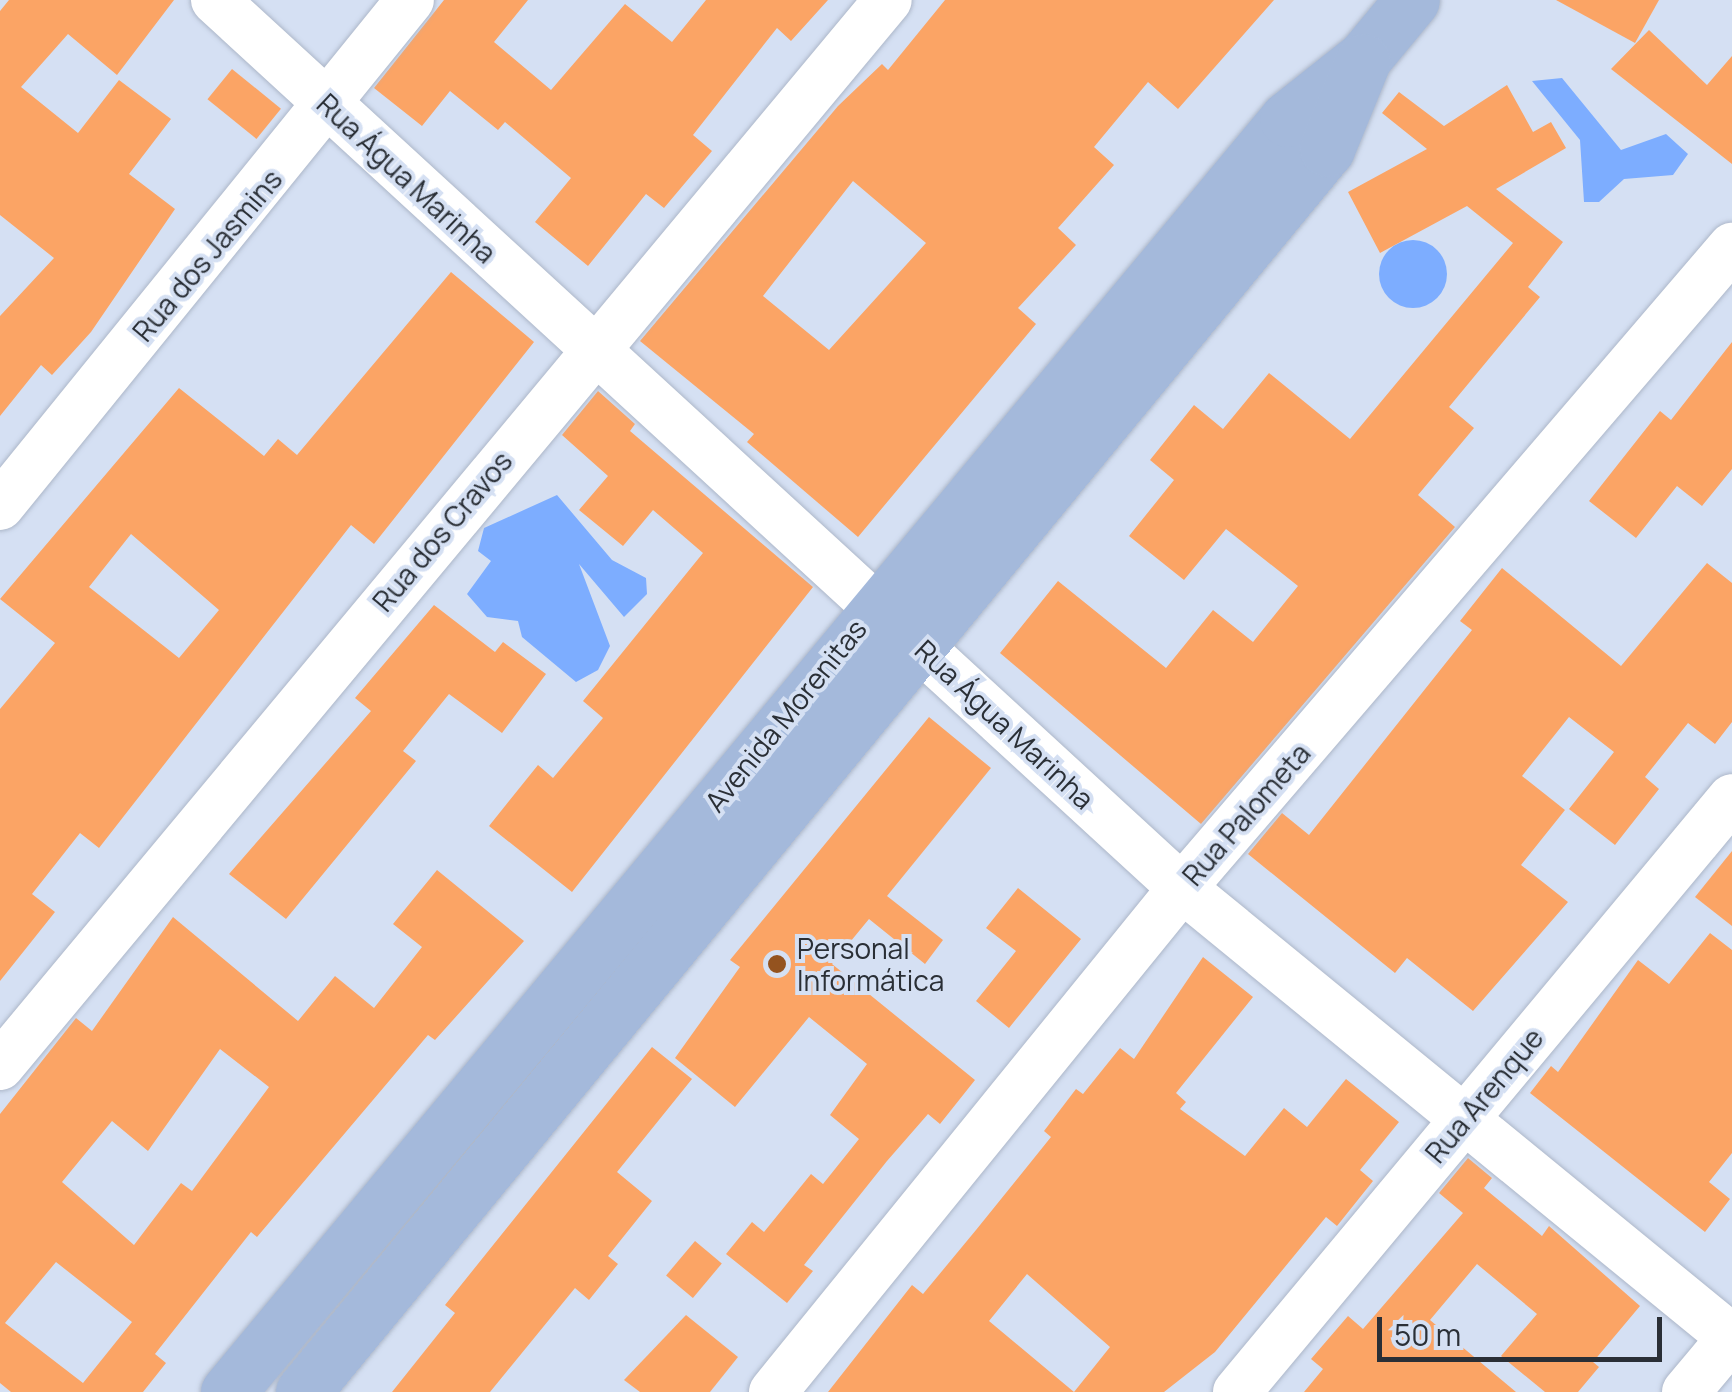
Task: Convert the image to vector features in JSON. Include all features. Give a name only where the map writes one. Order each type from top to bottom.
[{"type":"main road","name":"Avenida Morenitas","points":[[228,1392],[875,606],[1287,119],[1364,58],[1412,0]]},
{"type":"main road","name":"Avenida Morenitas","points":[[303,1392],[922,646],[1327,149],[1364,58]]},
{"type":"street","name":"Rua Água Marinha","points":[[215,0],[1182,888],[1732,1338]]},
{"type":"street","name":"Rua dos Jasmins","points":[[0,506],[330,106],[410,0]]},
{"type":"street","name":"Rua dos Cravos","points":[[0,1066],[592,349],[888,0]]},
{"type":"street","name":"Rua Palometa","points":[[773,1392],[1182,888],[1732,247]]},
{"type":"street","name":"Rua Arenque","points":[[1237,1392],[1732,798]]},
{"type":"street","points":[[1686,1392],[1732,1338]]},
{"type":"shaded area","points":[[1562,78],[1621,150],[1666,134],[1688,154],[1673,175],[1624,179],[1599,202],[1584,202],[1580,140],[1532,81]]},
{"type":"shaded area","points":[[1413,240],[1437,250],[1447,274],[1437,298],[1413,308],[1389,298],[1379,274],[1389,250]]},
{"type":"shaded area","points":[[557,495],[612,560],[646,578],[647,594],[624,617],[579,564],[610,646],[598,670],[576,682],[522,637],[518,621],[487,617],[467,594],[491,561],[478,551],[484,528]]},
{"type":"building","points":[[9,0],[174,0],[117,75],[68,34],[21,87],[78,133],[119,80],[171,119],[129,174],[175,209],[91,332],[52,375],[41,365],[0,416],[0,316],[54,258],[0,215],[0,11]]},
{"type":"building","points":[[444,0],[528,0],[494,42],[551,90],[625,4],[672,42],[706,0],[828,0],[791,41],[777,28],[693,135],[712,151],[664,208],[646,194],[588,266],[535,222],[571,178],[505,122],[498,130],[450,91],[422,126],[374,88]]},
{"type":"building","points":[[945,0],[1274,0],[1178,109],[1148,82],[1094,147],[1114,165],[1058,228],[1076,245],[1018,308],[1036,324],[858,537],[747,442],[754,434],[640,341],[838,106],[882,64],[888,70]],"holes":[[[853,181],[926,243],[829,350],[763,296]]]},
{"type":"building","points":[[1556,0],[1659,0],[1635,43]]},
{"type":"building","points":[[1649,30],[1707,85],[1732,56],[1732,164],[1611,69]]},
{"type":"building","points":[[232,69],[281,109],[256,139],[207,99]]},
{"type":"building","points":[[1507,85],[1533,132],[1551,122],[1566,148],[1496,189],[1563,242],[1528,287],[1540,297],[1449,407],[1474,428],[1418,495],[1455,527],[1201,824],[1000,653],[1058,581],[1166,668],[1213,610],[1253,642],[1298,586],[1226,529],[1184,580],[1129,536],[1174,480],[1150,460],[1194,405],[1223,429],[1269,373],[1350,439],[1513,243],[1467,206],[1380,253],[1348,192],[1427,149],[1382,113],[1399,92],[1444,126]]},
{"type":"building","points":[[451,272],[534,342],[374,544],[351,525],[99,848],[80,833],[32,894],[55,912],[0,981],[0,709],[55,643],[0,599],[179,388],[264,456],[278,439],[297,455]],"holes":[[[131,534],[219,610],[179,658],[89,587]]]},
{"type":"building","points":[[1732,342],[1732,469],[1702,506],[1677,486],[1636,538],[1589,501],[1660,411],[1671,420]]},
{"type":"building","points":[[598,391],[635,424],[630,431],[813,587],[572,892],[489,826],[538,765],[553,778],[603,718],[583,701],[703,553],[653,510],[623,546],[579,510],[608,476],[562,435]]},
{"type":"building","points":[[1707,563],[1732,583],[1732,722],[1715,744],[1688,723],[1645,777],[1659,789],[1615,845],[1569,809],[1614,752],[1569,717],[1522,776],[1565,810],[1521,865],[1568,902],[1473,1011],[1407,958],[1395,973],[1248,854],[1282,813],[1309,835],[1472,630],[1460,621],[1502,568],[1621,666]]},
{"type":"building","points":[[434,605],[495,652],[503,642],[546,674],[502,733],[449,694],[403,751],[416,761],[286,919],[229,874],[371,711],[355,698]]},
{"type":"building","points":[[929,717],[991,768],[887,896],[943,940],[925,964],[869,919],[832,964],[975,1080],[940,1124],[928,1114],[887,1161],[804,1265],[813,1271],[787,1303],[726,1254],[752,1222],[764,1232],[811,1174],[823,1184],[859,1139],[830,1115],[867,1064],[809,1017],[735,1107],[675,1058],[740,967],[730,960]]},
{"type":"building","points":[[1732,851],[1732,926],[1695,897]]},
{"type":"building","points":[[437,870],[524,941],[435,1040],[428,1035],[257,1237],[251,1232],[155,1354],[166,1363],[143,1392],[11,1392],[0,1383],[0,1114],[76,1018],[92,1031],[173,917],[298,1021],[335,976],[374,1008],[422,947],[393,924]],"holes":[[[220,1049],[269,1087],[192,1191],[181,1183],[134,1245],[62,1182],[112,1121],[148,1151]],[[56,1262],[132,1322],[83,1383],[5,1323]]]},
{"type":"building","points":[[1018,888],[1081,939],[1009,1028],[976,1001],[1016,951],[986,928]]},
{"type":"building","points":[[1710,933],[1732,950],[1732,1153],[1709,1182],[1730,1199],[1705,1232],[1530,1093],[1551,1066],[1558,1072],[1638,960],[1669,984]]},
{"type":"building","points":[[1203,957],[1253,997],[1176,1093],[1186,1102],[1180,1109],[1245,1156],[1284,1108],[1307,1127],[1346,1079],[1399,1122],[1360,1170],[1373,1181],[1337,1226],[1326,1217],[1215,1352],[1164,1392],[1074,1392],[828,1392],[912,1285],[923,1294],[976,1230],[1051,1137],[1044,1131],[1076,1089],[1083,1094],[1120,1048],[1134,1059]],"holes":[[[1027,1274],[1110,1347],[1074,1392],[989,1321]]]},
{"type":"building","points":[[652,1047],[692,1079],[617,1172],[652,1201],[608,1256],[618,1264],[589,1300],[575,1288],[490,1392],[392,1392],[455,1313],[445,1305]]},
{"type":"building","points":[[1468,1158],[1492,1178],[1484,1188],[1542,1236],[1549,1226],[1640,1306],[1593,1362],[1599,1367],[1578,1392],[1545,1392],[1501,1356],[1537,1314],[1477,1264],[1430,1320],[1516,1392],[1304,1392],[1323,1369],[1311,1359],[1348,1316],[1363,1329],[1463,1213],[1439,1193]]},
{"type":"building","points":[[695,1241],[722,1263],[693,1298],[666,1275]]},
{"type":"building","points":[[686,1315],[738,1357],[710,1392],[640,1392],[624,1380]]},
{"type":"place","name":"Personal Informática","points":[[777,964]]}]
